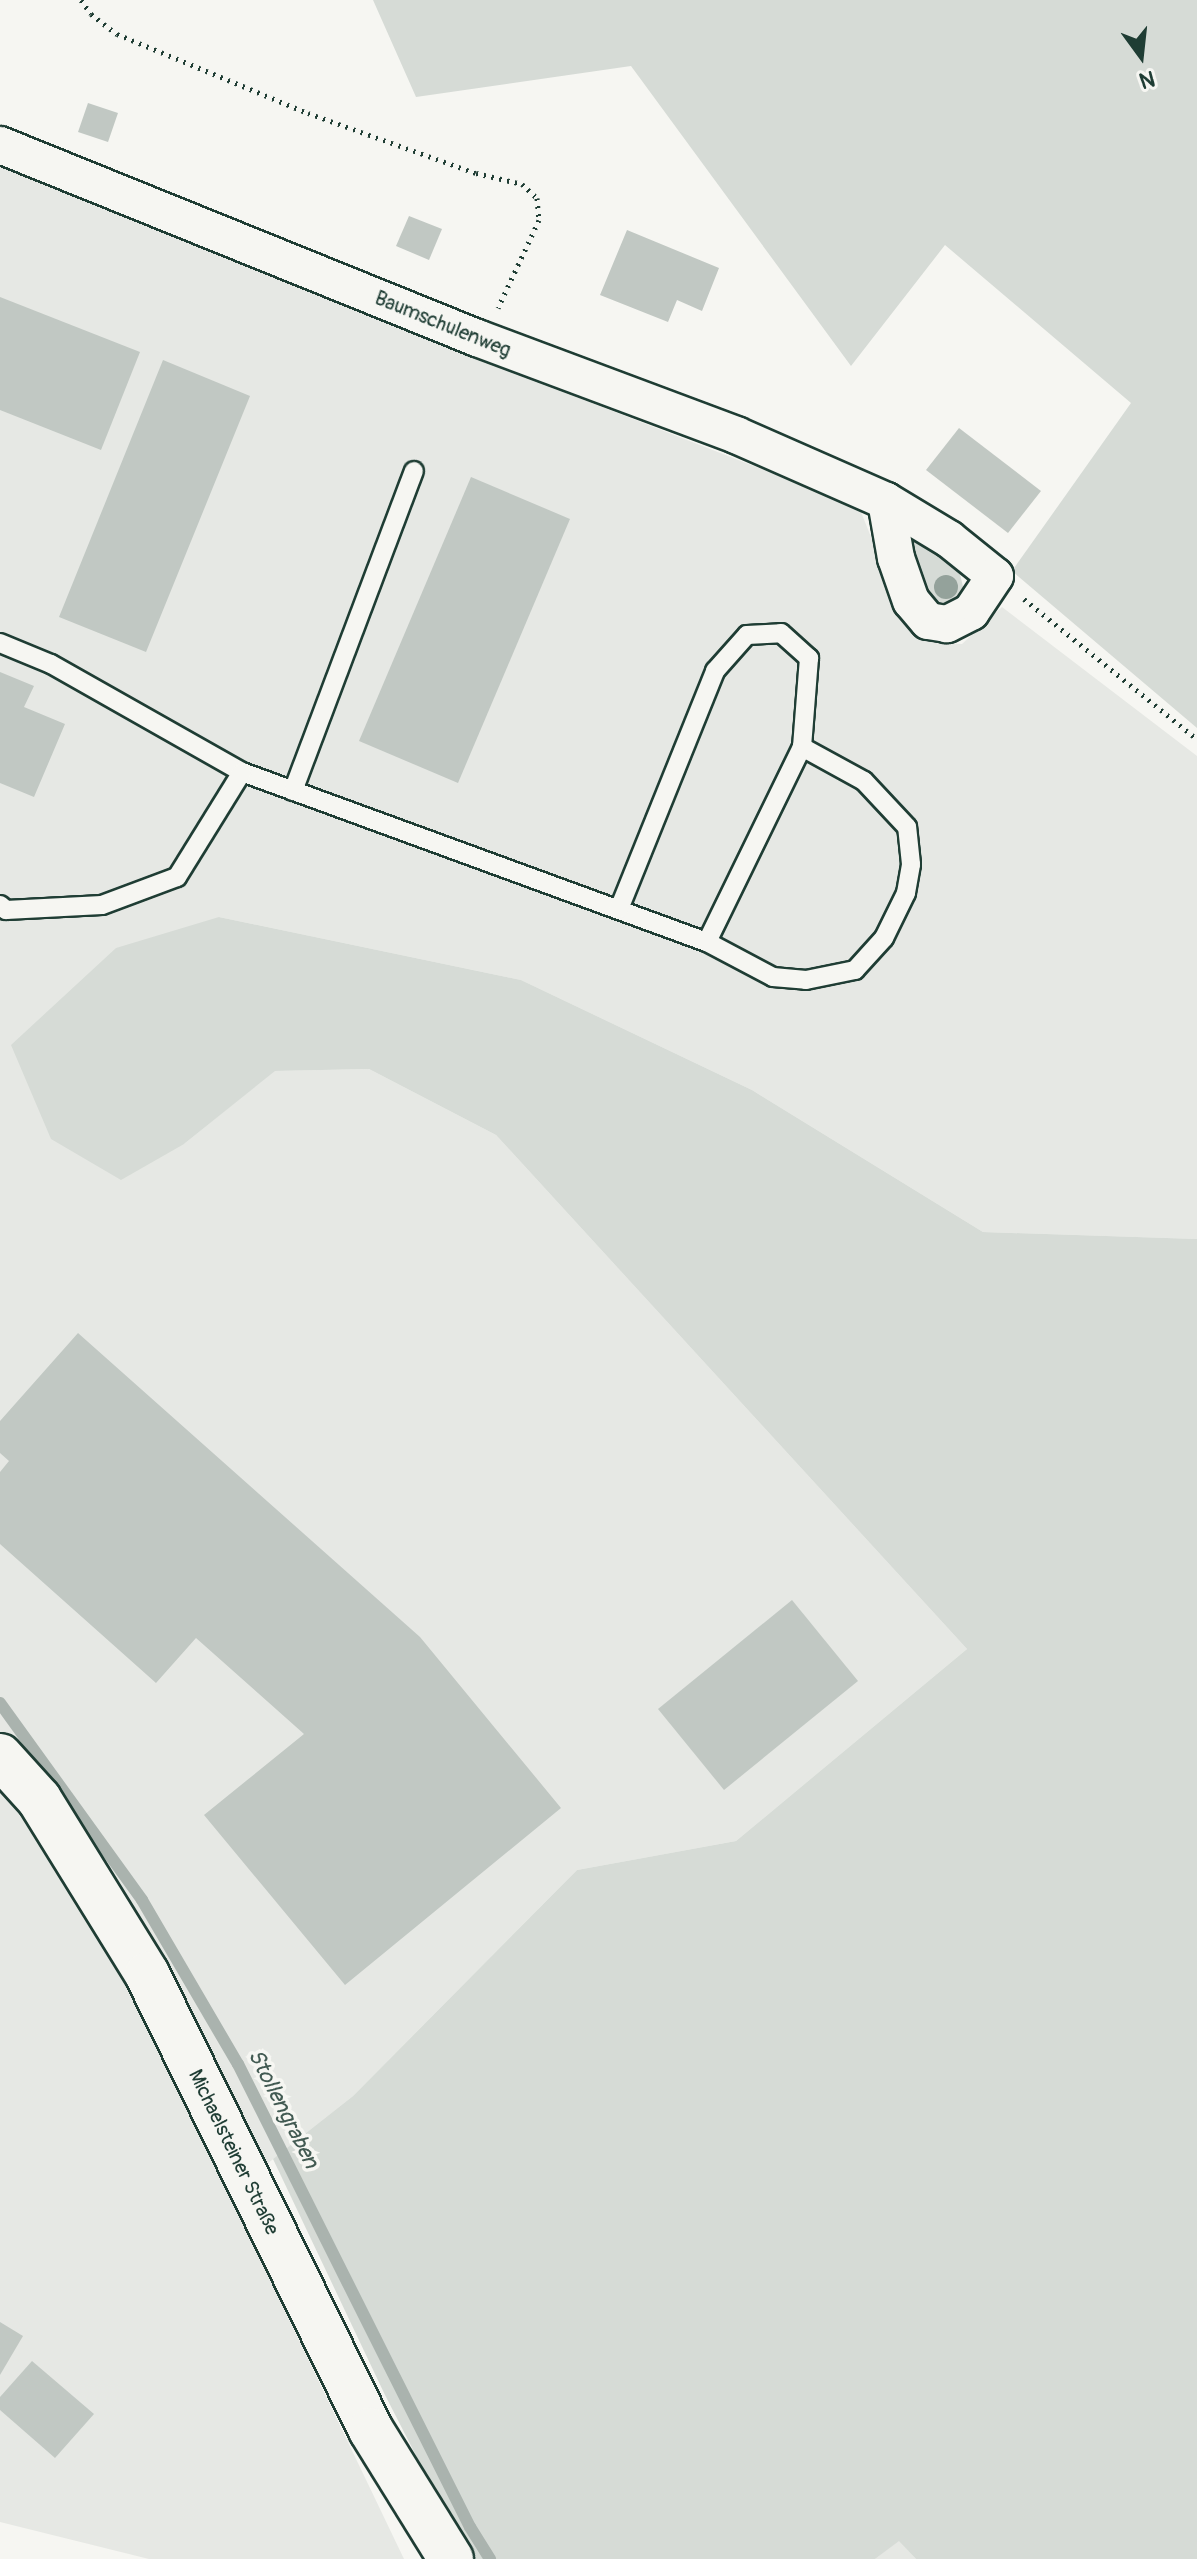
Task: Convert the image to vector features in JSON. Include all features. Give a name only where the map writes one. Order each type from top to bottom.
[{"type":"street","name":"Baumschulenweg","points":[[0,145],[477,338],[736,435],[886,501],[949,539],[995,576]]},
{"type":"street","points":[[886,501],[896,558],[911,601],[928,621],[947,624],[971,612],[995,576]]},
{"type":"street","name":"Michaelsteiner Straße","points":[[0,1756],[39,1799],[147,1974],[371,2430],[451,2559]]},
{"type":"lane","points":[[293,791],[414,471]]},
{"type":"lane","points":[[619,909],[715,671],[747,635],[781,633],[809,658],[802,747],[707,942]]},
{"type":"lane","points":[[0,643],[51,664],[242,772],[707,942],[773,977],[806,980],[855,970],[884,938],[906,893],[911,864],[907,827],[864,781],[802,747]]},
{"type":"lane","points":[[0,905],[6,910],[102,905],[177,877],[242,772]]},
{"type":"path","points":[[81,0],[91,14],[117,34],[308,113],[476,173],[522,184],[537,198],[539,220],[500,306],[477,338]]},
{"type":"path","points":[[995,576],[1197,739]]},
{"type":"shaded area","points":[[373,0],[1197,0],[1197,728],[1012,571],[1131,403],[945,245],[851,366],[631,66],[416,97]]},
{"type":"shaded area","points":[[0,165],[469,355],[859,507],[906,624],[933,643],[962,644],[1002,607],[1197,756],[1197,1239],[983,1232],[752,1090],[521,980],[219,917],[184,1144],[274,1071],[369,1069],[496,1135],[967,1649],[736,1841],[577,1870],[353,2096],[229,2194],[404,2559],[149,2559],[0,2522]]},
{"type":"shaded area","points":[[911,538],[940,556],[960,574],[964,591],[955,602],[942,607],[930,603],[912,575]]},
{"type":"shaded area","points":[[219,917],[521,980],[752,1090],[983,1232],[1197,1239],[1197,2559],[916,2559],[899,2541],[875,2559],[472,2559],[463,2547],[385,2395],[273,2159],[353,2096],[577,1870],[736,1841],[967,1649],[496,1135],[369,1069],[275,1071],[184,1144],[121,1180],[51,1139],[11,1045],[116,948]]},
{"type":"shaded area","points":[[899,2540],[916,2559],[875,2559]]},
{"type":"building","points":[[88,103],[118,113],[108,142],[78,132]]},
{"type":"building","points":[[409,216],[442,229],[429,260],[396,246]]},
{"type":"building","points":[[627,230],[719,268],[702,311],[677,300],[668,322],[600,295]]},
{"type":"building","points":[[0,297],[140,352],[101,450],[0,410]]},
{"type":"building","points":[[163,360],[250,396],[146,652],[59,617]]},
{"type":"building","points":[[959,428],[1041,491],[1008,533],[926,470]]},
{"type":"building","points":[[471,477],[570,519],[458,783],[359,741]]},
{"type":"building","points":[[0,672],[34,686],[24,707],[65,724],[34,797],[0,783]]},
{"type":"building","points":[[78,1333],[420,1637],[561,1808],[345,1985],[204,1815],[304,1734],[196,1638],[156,1683],[0,1544],[0,1472],[9,1461],[0,1453],[0,1421]]},
{"type":"building","points":[[792,1600],[858,1681],[724,1790],[658,1709]]},
{"type":"building","points":[[0,2322],[23,2336],[0,2375]]},
{"type":"building","points":[[32,2361],[94,2414],[55,2458],[0,2410],[0,2397]]},
{"type":"waterway","name":"Stollengraben","points":[[0,1703],[142,1900],[238,2064],[470,2527],[490,2559]]}]
